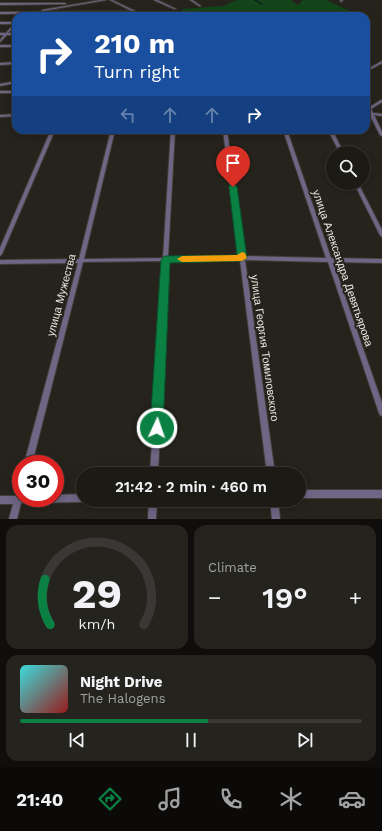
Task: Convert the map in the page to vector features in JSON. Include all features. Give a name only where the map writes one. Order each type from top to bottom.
[{"type":"street","points":[[26,12],[38,0]]},
{"type":"street","points":[[31,12],[105,0]]},
{"type":"street","points":[[111,0],[136,12]]},
{"type":"street","points":[[155,0],[175,9]]},
{"type":"street","points":[[191,0],[200,6]]},
{"type":"street","points":[[91,12],[96,2]]},
{"type":"street","points":[[0,4],[80,4]]},
{"type":"street","points":[[0,14],[12,14]]},
{"type":"street","points":[[0,23],[12,23]]},
{"type":"street","points":[[0,41],[12,27]]},
{"type":"street","points":[[0,34],[12,34]]},
{"type":"street","points":[[0,46],[12,46]]},
{"type":"street","points":[[370,68],[382,62]]},
{"type":"street","points":[[0,64],[12,63]]},
{"type":"street","points":[[0,85],[12,83]]},
{"type":"street","points":[[0,92],[12,92]]},
{"type":"street","points":[[370,106],[382,101]]},
{"type":"street","points":[[370,111],[382,135]]},
{"type":"street","points":[[372,114],[382,116]]},
{"type":"street","points":[[0,116],[12,115]]},
{"type":"street","points":[[0,254],[51,134]]},
{"type":"street","name":"улица Мужества","points":[[30,455],[81,261],[112,134]]},
{"type":"street","points":[[154,467],[173,134]]},
{"type":"street","name":"улица Георгия Томиловского","points":[[226,134],[270,467]]},
{"type":"street","name":"улица Александра Девятьярова","points":[[286,134],[382,413]]},
{"type":"street","points":[[332,134],[338,146]]},
{"type":"street","points":[[360,190],[382,235]]},
{"type":"street","points":[[0,262],[81,261],[104,259],[165,260],[242,258],[382,261]]},
{"type":"street","points":[[306,494],[382,494]]},
{"type":"street","points":[[64,499],[76,498]]},
{"type":"street","points":[[0,500],[12,500]]},
{"type":"street","points":[[13,519],[16,507]]},
{"type":"street","points":[[152,519],[153,507]]},
{"type":"street","points":[[275,507],[276,519]]},
{"type":"green space","points":[[237,0],[291,0],[298,5],[303,0],[326,0],[353,12],[182,12],[183,9],[223,6]]},
{"type":"green space","points":[[139,11],[160,12],[139,12]]},
{"type":"waterway","points":[[255,0],[262,4]]},
{"type":"slow traffic","points":[[182,259],[242,258],[242,255]]},
{"type":"route","points":[[157,428],[165,260],[242,258],[233,187]]}]
